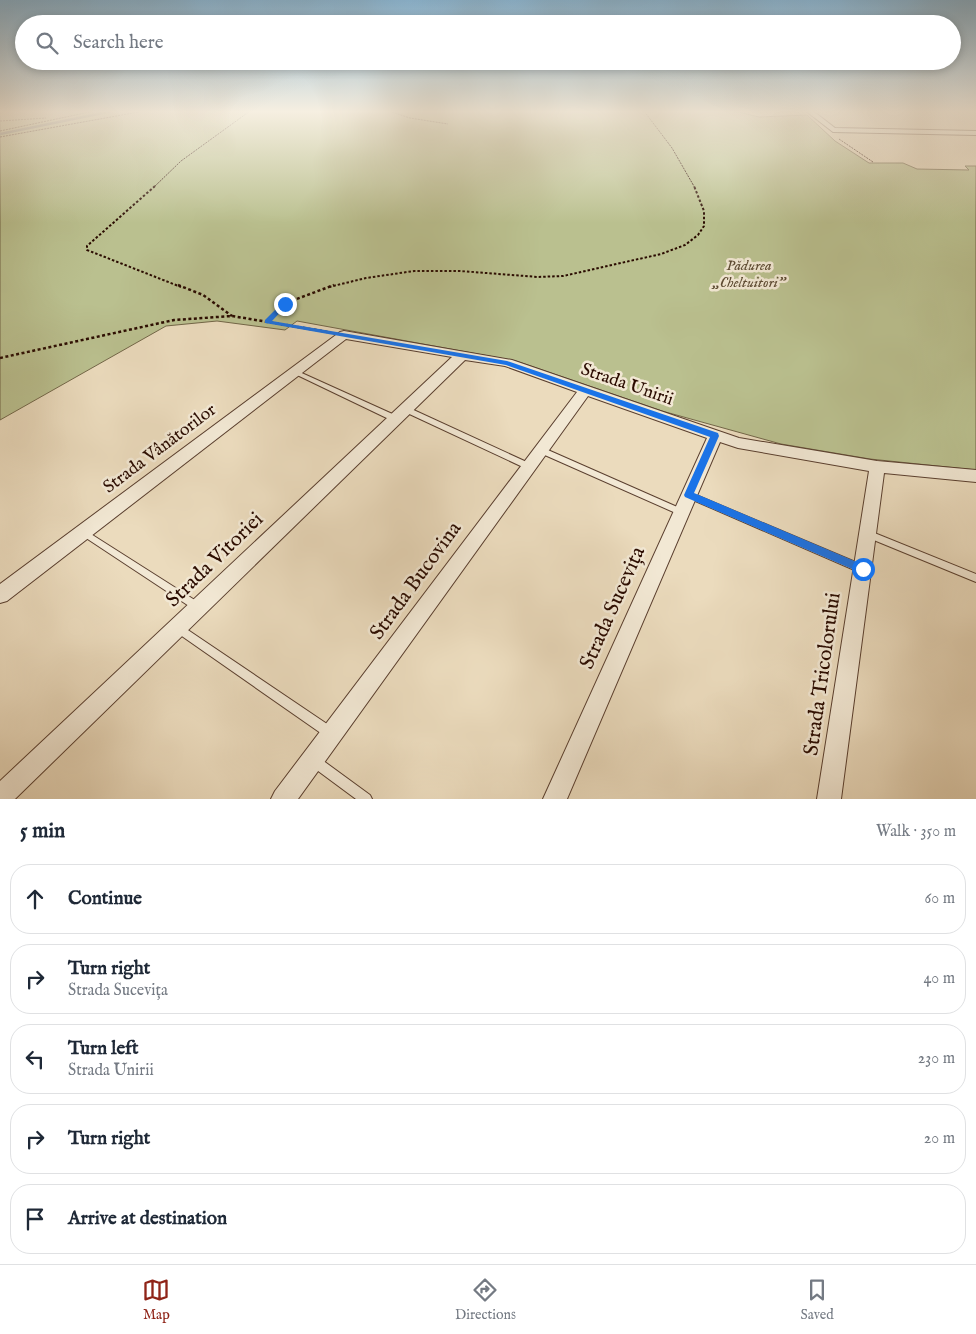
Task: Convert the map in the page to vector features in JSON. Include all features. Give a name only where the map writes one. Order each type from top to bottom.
[{"type":"street","name":"Strada Unirii","points":[[344,335],[507,363],[738,444],[877,467],[976,476]]},
{"type":"street","name":"Strada Vânătorilor","points":[[0,595],[344,335]]},
{"type":"street","name":"Strada Vitoriei","points":[[0,797],[462,355]]},
{"type":"street","name":"Strada Bucovina","points":[[283,799],[585,390]]},
{"type":"street","name":"Strada Sucevița","points":[[555,799],[715,436]]},
{"type":"street","name":"Strada Tricolorului","points":[[829,799],[877,467]]},
{"type":"lane","points":[[295,372],[528,466]]},
{"type":"lane","points":[[540,450],[863,569]]},
{"type":"lane","points":[[83,532],[198,607]]},
{"type":"lane","points":[[867,534],[976,578]]},
{"type":"lane","points":[[176,628],[331,734]]},
{"type":"lane","points":[[312,760],[366,799]]},
{"type":"path","points":[[199,148],[181,161],[170,173],[87,246],[87,250],[203,295],[232,316]]},
{"type":"path","points":[[267,322],[285,304],[305,295],[361,279],[414,271],[446,270],[539,277],[559,276],[584,272],[658,254],[685,245],[698,235],[705,224],[697,190],[671,148]]},
{"type":"path","points":[[853,148],[873,162]]},
{"type":"path","points":[[0,358],[174,320],[232,316],[344,335]]},
{"type":"green space","name":"Pădurea „Cheltuitori”","points":[[0,148],[846,148],[869,163],[903,163],[917,169],[969,170],[965,166],[976,166],[976,470],[870,459],[781,444],[662,411],[516,361],[297,321],[285,330],[217,321],[166,326],[0,420]]},
{"type":"route","points":[[285,304],[267,322],[507,363],[715,436],[689,495],[863,569]]}]
